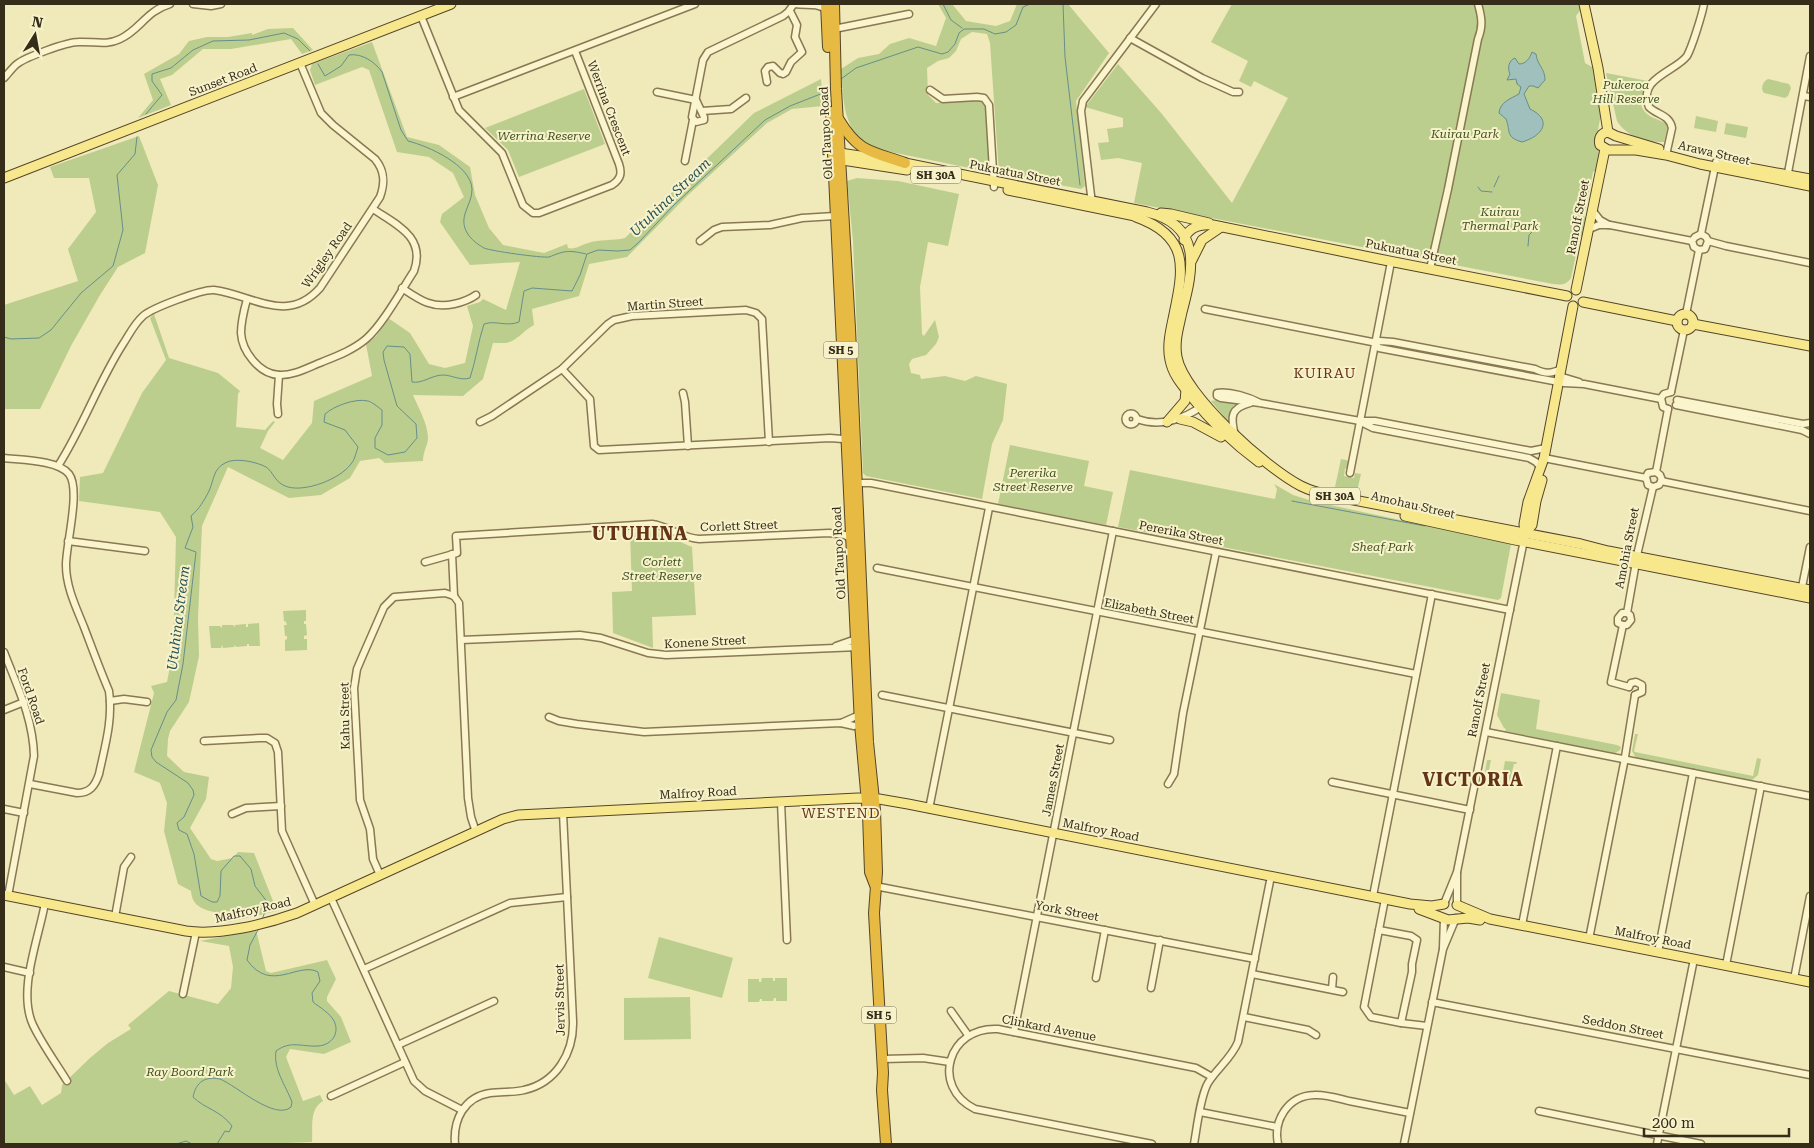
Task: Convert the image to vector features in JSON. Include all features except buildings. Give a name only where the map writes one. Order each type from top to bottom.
[{"type":"highway","name":"Old Taupo Road","points":[[829,6],[836,156],[850,328],[849,433]]},
{"type":"highway","name":"Old Taupo Road","points":[[833,91],[838,116],[835,216],[841,351],[853,483],[862,720],[870,798],[870,872],[876,886],[875,920],[886,1144]]},
{"type":"highway","points":[[838,116],[851,138],[859,145],[870,151],[905,163]]},
{"type":"highway","name":"Old Taupo Road","points":[[835,216],[839,218],[840,222],[842,248],[846,262]]},
{"type":"highway","points":[[840,321],[845,318],[845,304],[848,297]]},
{"type":"highway","points":[[841,351],[845,347],[845,331],[850,328]]},
{"type":"highway","name":"Old Taupo Road","points":[[853,483],[850,525],[858,584]]},
{"type":"main road","name":"Sunset Road","points":[[4,178],[451,4]]},
{"type":"main road","points":[[1584,4],[1612,134],[1617,142],[1609,149],[1600,145],[1599,139],[1602,134],[1612,134]]},
{"type":"main road","name":"Arawa Street","points":[[1612,134],[1666,153],[1716,165],[1787,178],[1810,179]]},
{"type":"main road","name":"Arawa Street","points":[[1609,149],[1666,153]]},
{"type":"main road","name":"Ranolf Street","points":[[1576,290],[1609,149]]},
{"type":"main road","name":"Pukuatua Street","points":[[836,156],[994,184]]},
{"type":"main road","name":"Pukuatua Street","points":[[836,156],[905,163],[1092,205],[1136,217]]},
{"type":"main road","name":"Arawa Street","points":[[1787,178],[1810,186]]},
{"type":"main road","name":"Pukuatua Street","points":[[1092,205],[1153,213],[1170,220],[1185,236],[1188,231],[1202,225],[1217,226],[1567,296]]},
{"type":"main road","points":[[1153,213],[1171,214],[1201,220],[1217,226],[1202,240],[1192,261]]},
{"type":"main road","points":[[1136,217],[1160,222],[1171,227],[1178,234],[1185,236],[1185,259],[1181,270]]},
{"type":"main road","name":"Amohau Street","points":[[1136,217],[1153,224],[1168,235],[1178,253],[1181,270],[1169,346],[1170,360],[1174,373],[1186,390],[1202,405],[1281,473],[1305,488],[1468,526]]},
{"type":"main road","name":"Amohau Street","points":[[1185,236],[1192,261],[1176,347],[1181,369],[1214,425],[1237,446],[1285,482],[1310,496],[1804,591],[1810,598]]},
{"type":"main road","points":[[1576,290],[1582,294],[1583,302],[1579,306],[1573,306],[1568,303],[1567,296],[1571,291],[1576,290]]},
{"type":"main road","points":[[1583,302],[1677,321]]},
{"type":"main road","name":"Ranolf Street","points":[[1524,537],[1532,525],[1544,472],[1544,458],[1573,306]]},
{"type":"main road","points":[[1686,314],[1691,317],[1693,324],[1690,329],[1684,330],[1679,328],[1677,321],[1680,316],[1686,314]]},
{"type":"main road","points":[[1693,324],[1810,346]]},
{"type":"main road","points":[[1167,422],[1185,401],[1186,390]]},
{"type":"main road","points":[[1180,419],[1194,422],[1237,446]]},
{"type":"main road","name":"Ranolf Street","points":[[1524,537],[1528,502],[1544,458]]},
{"type":"main road","name":"Malfroy Road","points":[[6,895],[196,932],[216,932],[270,921],[315,905],[511,816],[870,798],[895,801],[1410,904],[1418,903],[1432,906],[1444,904]]},
{"type":"main road","points":[[1450,902],[1457,905],[1459,913],[1456,918],[1450,920],[1444,917],[1441,911],[1444,904],[1450,902]]},
{"type":"main road","name":"Malfroy Road","points":[[1410,904],[1444,917]]},
{"type":"main road","name":"Malfroy Road","points":[[1457,905],[1490,919],[1810,982]]},
{"type":"main road","name":"Malfroy Road","points":[[1456,918],[1490,919]]},
{"type":"street","points":[[4,78],[22,61],[66,44],[77,42],[106,43],[119,40],[130,34],[156,9],[170,4]]},
{"type":"street","points":[[193,4],[211,6],[221,4]]},
{"type":"street","points":[[453,97],[695,4]]},
{"type":"street","points":[[685,161],[694,120],[692,117],[703,60],[709,51],[783,16],[795,4],[829,6]]},
{"type":"street","points":[[1092,205],[1082,104],[1087,93],[1156,4]]},
{"type":"street","points":[[1430,268],[1482,27],[1483,20],[1478,4]]},
{"type":"street","points":[[1666,153],[1672,128],[1671,124],[1668,119],[1649,107],[1647,95],[1649,88],[1660,74],[1686,57],[1704,4]]},
{"type":"street","points":[[767,82],[765,71],[768,67],[773,66],[780,73],[784,74],[791,62],[802,52],[795,37],[798,25],[790,11]]},
{"type":"street","points":[[831,28],[909,14]]},
{"type":"street","name":"Werrina Crescent","points":[[421,16],[461,113],[502,153],[523,205],[533,213],[539,213],[612,185],[620,176],[619,164],[575,51]]},
{"type":"street","points":[[1130,38],[1202,78],[1233,92],[1239,92]]},
{"type":"street","points":[[1787,178],[1810,56]]},
{"type":"street","name":"Wrigley Road","points":[[58,466],[107,371],[142,317],[158,308],[205,290],[216,290],[270,305],[296,305],[313,296],[320,288],[373,209],[383,189],[384,173],[380,164],[321,113],[300,63]]},
{"type":"street","points":[[930,90],[943,99],[977,97],[984,98],[989,104],[994,184]]},
{"type":"street","points":[[657,92],[696,100],[704,120],[701,122],[694,120]]},
{"type":"street","points":[[1802,99],[1810,97]]},
{"type":"street","points":[[702,111],[731,109],[746,98]]},
{"type":"street","points":[[1802,99],[1810,104]]},
{"type":"street","points":[[1702,234],[1716,165]]},
{"type":"street","points":[[247,299],[241,326],[244,344],[260,368],[268,373],[279,375],[304,369],[355,347],[373,332],[414,271],[416,263],[416,247],[407,232],[373,209]]},
{"type":"street","points":[[1593,211],[1600,220],[1610,225]]},
{"type":"street","points":[[700,241],[714,230],[722,227],[770,225],[802,218],[835,216]]},
{"type":"street","points":[[1589,229],[1599,225],[1610,225],[1692,241]]},
{"type":"street","points":[[1692,241],[1695,236],[1702,234]]},
{"type":"street","points":[[1702,234],[1706,237],[1708,244]]},
{"type":"street","points":[[1692,241],[1694,247],[1699,250]]},
{"type":"street","points":[[1686,314],[1699,250],[1708,244],[1810,263]]},
{"type":"street","points":[[1350,473],[1391,262]]},
{"type":"street","points":[[402,288],[423,302],[440,306],[466,301],[476,294]]},
{"type":"street","points":[[1205,309],[1375,343],[1380,341],[1393,342],[1551,373],[1584,384],[1661,400]]},
{"type":"street","name":"Martin Street","points":[[480,422],[562,369],[601,329],[614,320],[632,316],[751,311],[760,316],[762,324],[769,442]]},
{"type":"street","points":[[1671,392],[1684,330]]},
{"type":"street","points":[[1375,343],[1379,348],[1560,376]]},
{"type":"street","points":[[562,369],[590,399],[594,443],[596,448],[602,450],[830,438],[849,433]]},
{"type":"street","points":[[278,414],[279,375]]},
{"type":"street","points":[[1668,409],[1663,407],[1661,400],[1664,394],[1671,392]]},
{"type":"street","points":[[1671,392],[1675,395],[1677,402]]},
{"type":"street","points":[[682,393],[686,402],[688,446]]},
{"type":"street","points":[[1260,403],[1220,398],[1217,393],[1240,396],[1260,403],[1360,422],[1374,428],[1529,458],[1540,467]]},
{"type":"street","points":[[1677,402],[1802,430],[1810,434]]},
{"type":"street","points":[[1656,472],[1668,409],[1677,402],[1810,423]]},
{"type":"street","points":[[1235,435],[1232,421],[1234,413],[1242,406],[1252,403]]},
{"type":"street","points":[[1136,419],[1167,422],[1180,419],[1202,405]]},
{"type":"street","points":[[1360,422],[1375,421],[1531,451],[1546,448]]},
{"type":"street","points":[[4,458],[58,466],[70,475],[74,487],[66,565],[69,587],[109,691],[110,701],[110,725],[99,774],[94,786],[84,793],[77,793],[30,784]]},
{"type":"street","points":[[1544,458],[1646,478]]},
{"type":"street","points":[[1656,472],[1662,480],[1659,485],[1653,487],[1648,485],[1646,478],[1648,473],[1656,472]]},
{"type":"street","points":[[1662,480],[1810,511]]},
{"type":"street","name":"Pererika Street","points":[[853,483],[871,484],[1510,610]]},
{"type":"street","name":"Amohia Street","points":[[1629,687],[1612,682],[1623,625],[1627,625],[1630,621],[1631,616],[1627,613],[1653,487]]},
{"type":"street","points":[[929,809],[989,508]]},
{"type":"street","name":"Corlett Street","points":[[452,554],[457,553],[456,536],[652,524],[699,540],[829,533],[845,535],[851,539]]},
{"type":"street","name":"Corlett Street","points":[[829,533],[850,525]]},
{"type":"street","name":"James Street","points":[[1014,1032],[1113,531]]},
{"type":"street","name":"Ranolf Street","points":[[1444,904],[1457,872],[1524,537]]},
{"type":"street","points":[[68,541],[145,551]]},
{"type":"street","points":[[1804,591],[1810,547]]},
{"type":"street","points":[[1168,784],[1174,774],[1183,713],[1216,552]]},
{"type":"street","points":[[425,562],[452,554],[455,596],[459,603],[469,806],[476,832]]},
{"type":"street","name":"Elizabeth Street","points":[[877,568],[1416,674]]},
{"type":"street","name":"Kahu Street","points":[[380,875],[373,859],[370,830],[360,800],[354,694],[357,669],[384,607],[391,599],[401,595],[445,593],[455,596]]},
{"type":"street","points":[[1373,896],[1432,594]]},
{"type":"street","name":"Konene Street","points":[[461,640],[580,635],[601,638],[653,655],[832,647],[859,644]]},
{"type":"street","name":"Ford Road","points":[[4,652],[24,702],[34,744],[30,784],[6,895]]},
{"type":"street","name":"Amohia Street","points":[[1636,682],[1642,685],[1642,692],[1635,695],[1630,693],[1629,687],[1631,683],[1636,682]]},
{"type":"street","points":[[882,695],[1110,740]]},
{"type":"street","name":"Amohia Street","points":[[1590,938],[1625,759],[1635,695]]},
{"type":"street","points":[[110,701],[124,699],[147,702]]},
{"type":"street","points":[[4,710],[24,702]]},
{"type":"street","points":[[549,717],[568,722],[644,732],[841,724],[854,726],[862,720]]},
{"type":"street","points":[[1486,732],[1810,796]]},
{"type":"street","points":[[204,740],[260,738],[271,740],[277,748],[281,824],[285,839],[315,905]]},
{"type":"street","points":[[1522,925],[1557,746]]},
{"type":"street","points":[[1658,952],[1693,773]]},
{"type":"street","points":[[1332,782],[1470,810]]},
{"type":"street","points":[[1726,965],[1761,786]]},
{"type":"street","points":[[781,802],[787,940]]},
{"type":"street","points":[[232,814],[246,808],[280,806]]},
{"type":"street","points":[[4,808],[24,813]]},
{"type":"street","name":"Jervis Street","points":[[462,1110],[476,1098],[488,1093],[523,1090],[539,1085],[554,1074],[566,1059],[570,1049],[574,1031],[563,813]]},
{"type":"street","points":[[115,917],[124,867],[131,857]]},
{"type":"street","name":"Ranolf Street","points":[[1457,872],[1457,905]]},
{"type":"street","points":[[1194,1144],[1205,1088],[1236,1048],[1244,1017],[1271,876]]},
{"type":"street","name":"York Street","points":[[876,886],[1255,959]]},
{"type":"street","points":[[1794,979],[1810,896]]},
{"type":"street","points":[[364,969],[510,903],[567,897]]},
{"type":"street","points":[[331,898],[410,1074],[418,1086],[425,1091],[462,1110],[456,1124],[454,1144]]},
{"type":"street","points":[[1385,899],[1364,1007],[1371,1017],[1401,1024],[1427,1026]]},
{"type":"street","points":[[45,903],[30,973],[28,1000],[33,1024],[67,1081]]},
{"type":"street","points":[[1404,1144],[1443,949],[1444,917]]},
{"type":"street","points":[[1443,949],[1456,918]]},
{"type":"street","points":[[1096,978],[1105,930]]},
{"type":"street","points":[[1379,930],[1411,936],[1417,940],[1401,1024]]},
{"type":"street","points":[[183,994],[196,932]]},
{"type":"street","points":[[1151,988],[1160,940]]},
{"type":"street","points":[[1657,1144],[1694,959]]},
{"type":"street","points":[[4,967],[30,973]]},
{"type":"street","points":[[1252,974],[1343,992]]},
{"type":"street","points":[[1332,989],[1333,977]]},
{"type":"street","points":[[398,1046],[494,1001]]},
{"type":"street","name":"Seddon Street","points":[[1432,1002],[1810,1075]]},
{"type":"street","points":[[951,1011],[968,1035],[956,1049],[950,1062],[951,1081],[956,1092],[964,1102],[975,1109],[1152,1144]]},
{"type":"street","points":[[1244,1017],[1308,1030],[1316,1035]]},
{"type":"street","name":"Clinkard Avenue","points":[[968,1035],[986,1029],[1014,1032],[1196,1068],[1212,1077]]},
{"type":"street","points":[[883,1059],[923,1058],[950,1062]]},
{"type":"street","points":[[331,1096],[405,1062]]},
{"type":"street","points":[[1278,1144],[1277,1127],[1280,1116],[1290,1105],[1303,1097],[1315,1095],[1410,1113]]},
{"type":"street","points":[[1539,1111],[1701,1144]]},
{"type":"street","points":[[1200,1112],[1277,1127]]},
{"type":"green space","points":[[938,4],[952,4],[966,21],[996,26],[1010,21],[1017,4],[1068,4],[1109,53],[1076,101],[1085,186],[1081,189],[999,174],[990,43],[987,34],[972,32],[961,39],[956,51],[949,58],[938,61],[927,68],[928,95],[936,103],[978,100],[985,103],[989,172],[881,150],[858,137],[852,129],[845,110],[841,69],[858,58],[879,54],[890,44],[909,38],[936,46],[946,18]]},
{"type":"green space","name":"Kuirau Park","points":[[1232,4],[1581,4],[1582,8],[1576,16],[1585,63],[1594,68],[1601,113],[1597,136],[1599,156],[1595,171],[1593,172],[1584,216],[1586,219],[1583,238],[1580,236],[1571,278],[1564,284],[1553,284],[1134,203],[1142,163],[1118,158],[1101,160],[1098,143],[1109,142],[1107,129],[1123,127],[1123,118],[1085,107],[1118,64],[1162,114],[1232,203],[1288,98],[1254,81],[1251,87],[1239,81],[1248,61],[1211,42]]},
{"type":"green space","points":[[293,28],[313,50],[302,54],[291,39],[231,49],[203,49],[172,75],[160,79],[171,105],[138,118],[153,100],[144,74],[179,54],[189,41],[207,37],[228,37],[252,33],[252,35],[268,29]]},
{"type":"green space","points":[[372,42],[407,137],[439,145],[470,167],[475,195],[489,228],[503,245],[544,253],[567,244],[568,248],[573,248],[601,240],[625,238],[754,113],[821,79],[823,106],[792,109],[767,123],[688,195],[627,257],[589,264],[579,296],[532,309],[534,325],[510,342],[493,343],[483,379],[463,396],[413,395],[425,421],[428,433],[423,461],[385,463],[379,458],[360,461],[350,478],[321,495],[289,498],[228,467],[202,526],[198,618],[199,656],[189,702],[170,731],[167,756],[184,772],[209,777],[206,799],[190,828],[211,859],[217,861],[233,858],[238,852],[254,853],[277,911],[228,922],[225,914],[198,906],[192,897],[191,891],[178,884],[164,831],[167,803],[160,783],[134,772],[154,693],[151,686],[167,682],[173,651],[176,537],[160,512],[79,501],[80,477],[103,473],[142,393],[166,360],[150,318],[154,314],[169,358],[218,373],[240,391],[238,394],[236,427],[265,430],[273,421],[275,422],[268,431],[260,448],[283,460],[312,423],[314,401],[372,376],[366,344],[376,336],[388,318],[410,333],[429,364],[445,368],[465,363],[473,326],[467,306],[480,302],[483,299],[506,310],[520,262],[470,265],[440,222],[442,214],[464,197],[453,173],[429,157],[397,152],[369,70],[362,67],[315,85],[310,70],[312,64]]},
{"type":"green space","name":"Pukeroa Hill Reserve","points":[[1606,73],[1648,81],[1641,97],[1642,106],[1647,114],[1668,125],[1664,142],[1638,138],[1621,127],[1617,121]]},
{"type":"green space","points":[[1768,79],[1789,84],[1791,88],[1788,96],[1785,98],[1764,93],[1763,85]]},
{"type":"green space","name":"Werrina Reserve","points":[[584,89],[605,144],[519,177],[508,150],[485,128]]},
{"type":"green space","points":[[1696,116],[1718,121],[1716,132],[1694,128]]},
{"type":"green space","points":[[1726,123],[1748,127],[1746,138],[1724,134]]},
{"type":"green space","points":[[139,136],[158,185],[145,253],[118,267],[72,344],[40,409],[4,409],[4,305],[78,281],[68,249],[96,212],[89,178],[54,178],[50,167]]},
{"type":"green space","points":[[857,178],[898,181],[959,194],[948,246],[928,242],[920,287],[922,334],[924,336],[935,320],[939,337],[936,344],[926,355],[912,359],[909,364],[911,373],[920,375],[921,379],[945,376],[965,381],[976,376],[1007,384],[1003,420],[992,444],[982,499],[866,476],[863,473],[853,241],[847,181]]},
{"type":"green space","points":[[1211,401],[1245,403],[1239,404],[1231,410],[1230,424]]},
{"type":"green space","name":"Pererika Street Reserve","points":[[1010,445],[1089,461],[1084,486],[1113,492],[1106,525],[998,504]]},
{"type":"green space","points":[[1341,459],[1350,461],[1349,466],[1345,469],[1344,476],[1354,478],[1355,473],[1361,474],[1357,491],[1335,487]]},
{"type":"green space","name":"Sheaf Park","points":[[1130,470],[1275,499],[1277,489],[1274,484],[1293,495],[1312,501],[1511,544],[1501,598],[1498,600],[1118,527]]},
{"type":"green space","name":"Corlett Street Reserve","points":[[652,531],[692,547],[696,615],[652,617],[653,648],[613,633],[612,592],[632,591],[630,533]]},
{"type":"green space","points":[[306,610],[306,621],[304,621],[304,624],[306,624],[307,635],[304,636],[304,639],[307,639],[307,650],[285,651],[287,636],[285,636],[284,625],[287,625],[284,621],[283,611]]},
{"type":"green space","points":[[259,623],[260,646],[249,646],[247,644],[247,646],[236,647],[235,645],[234,647],[223,648],[222,645],[221,648],[211,648],[209,626],[220,626],[222,628],[222,625],[233,625],[235,627],[235,625],[246,624],[246,627],[248,627],[248,624]]},
{"type":"green space","points":[[1501,693],[1540,700],[1536,729],[1617,745],[1621,747],[1620,750],[1614,754],[1505,731],[1506,729],[1497,715]]},
{"type":"green space","points":[[1635,734],[1638,734],[1635,752],[1753,776],[1757,758],[1761,759],[1758,775],[1751,781],[1636,758],[1632,751]]},
{"type":"green space","points":[[1487,760],[1491,760],[1488,774],[1502,777],[1505,761],[1517,762],[1514,764],[1510,780],[1506,782],[1503,779],[1486,775],[1486,778],[1484,778]]},
{"type":"green space","name":"Ray Boord Park","points":[[256,930],[266,971],[271,973],[327,960],[336,979],[327,997],[327,1001],[341,1017],[351,1042],[324,1054],[290,1049],[286,1057],[303,1101],[320,1095],[323,1101],[319,1104],[314,1114],[312,1142],[262,1144],[4,1144],[4,1079],[14,1095],[30,1086],[42,1105],[61,1093],[62,1085],[90,1058],[108,1043],[131,1029],[128,1025],[169,991],[218,1004],[231,988],[233,967],[229,946],[200,941]]},
{"type":"green space","points":[[659,937],[733,958],[722,998],[648,978]]},
{"type":"green space","points":[[762,978],[773,978],[773,981],[775,981],[775,978],[787,978],[787,1001],[776,1001],[776,998],[774,998],[773,1001],[762,1001],[760,999],[759,1002],[748,1002],[748,979],[759,979],[759,982],[761,982]]},
{"type":"green space","points":[[690,997],[691,1039],[624,1040],[624,998]]},
{"type":"water","points":[[1532,52],[1536,54],[1544,72],[1545,80],[1538,88],[1529,86],[1524,94],[1530,109],[1541,118],[1543,127],[1535,136],[1522,142],[1511,136],[1506,119],[1499,113],[1503,103],[1519,94],[1521,87],[1517,84],[1516,79],[1507,80],[1510,74],[1510,62],[1515,58],[1519,64],[1524,63]]},
{"type":"waterway","points":[[943,4],[951,20],[962,28]]},
{"type":"waterway","name":"Utuhina Stream","points":[[841,79],[856,68],[918,47],[942,54],[948,52],[955,44],[959,33],[964,29],[984,29],[995,34],[1006,32],[1016,25],[1023,7],[1030,4]]},
{"type":"waterway","points":[[1063,4],[1065,57],[1080,185]]},
{"type":"waterway","points":[[146,114],[162,95],[152,81],[152,74],[171,68],[193,50],[213,41],[249,40],[284,33],[298,39],[310,51]]},
{"type":"waterway","points":[[318,64],[325,76],[341,66],[349,55],[359,55],[368,59],[379,68],[401,130],[408,141],[426,147],[447,158],[457,165],[470,180],[472,189],[464,223],[467,233],[479,245],[496,251],[536,256],[549,257],[566,252],[586,254]]},
{"type":"waterway","name":"Utuhina Stream","points":[[262,920],[268,903],[255,886],[251,869],[240,856],[234,856],[221,871],[220,896],[217,902],[212,902],[201,896],[194,854],[187,834],[179,830],[177,823],[184,817],[194,795],[193,790],[188,783],[156,762],[152,757],[151,750],[167,712],[176,700],[183,664],[196,552],[185,548],[193,527],[191,516],[199,508],[209,491],[218,468],[234,460],[257,463],[266,467],[283,485],[295,488],[313,486],[331,479],[346,470],[351,464],[358,447],[345,430],[324,422],[325,414],[339,406],[363,400],[382,410],[382,425],[375,438],[375,448],[388,455],[405,452],[417,438],[416,424],[397,406],[384,360],[383,352],[387,346],[404,347],[410,354],[412,382],[420,382],[443,375],[463,379],[470,378],[484,324],[519,322],[524,291],[532,288],[572,291],[587,254],[598,250],[630,250],[674,205],[765,120],[790,106],[823,93],[832,86]]},
{"type":"waterway","points":[[4,337],[11,339],[39,338],[51,330],[81,293],[113,266],[123,230],[117,175],[135,154],[137,137]]},
{"type":"waterway","points":[[1494,187],[1499,176]]},
{"type":"waterway","points":[[1478,187],[1481,191],[1492,192]]},
{"type":"waterway","points":[[1528,246],[1529,235],[1532,232]]},
{"type":"waterway","points":[[1292,501],[1425,526]]},
{"type":"waterway","name":"Utuhina Stream","points":[[217,1144],[225,1131],[229,1132],[232,1126],[223,1116],[193,1097],[196,1087],[202,1081],[210,1078],[220,1079],[266,1106],[276,1110],[284,1110],[291,1107],[292,1102],[278,1071],[276,1051],[291,1045],[323,1045],[334,1038],[336,1030],[336,1025],[332,1018],[313,1002],[312,993],[320,981],[318,972],[302,970],[284,975],[265,975],[256,970],[247,960],[250,945],[259,928]]},
{"type":"waterway","name":"Utuhina Stream","points":[[176,1144],[186,1141],[192,1144]]},
{"type":"district","name":"KUIRAU","points":[[1325,373]]},
{"type":"district","name":"UTUHINA","points":[[640,533]]},
{"type":"district","name":"VICTORIA","points":[[1473,779]]},
{"type":"district","name":"WESTEND","points":[[841,813]]},
{"type":"park label","name":"Kuirau Thermal Park","points":[[1500,219]]}]
